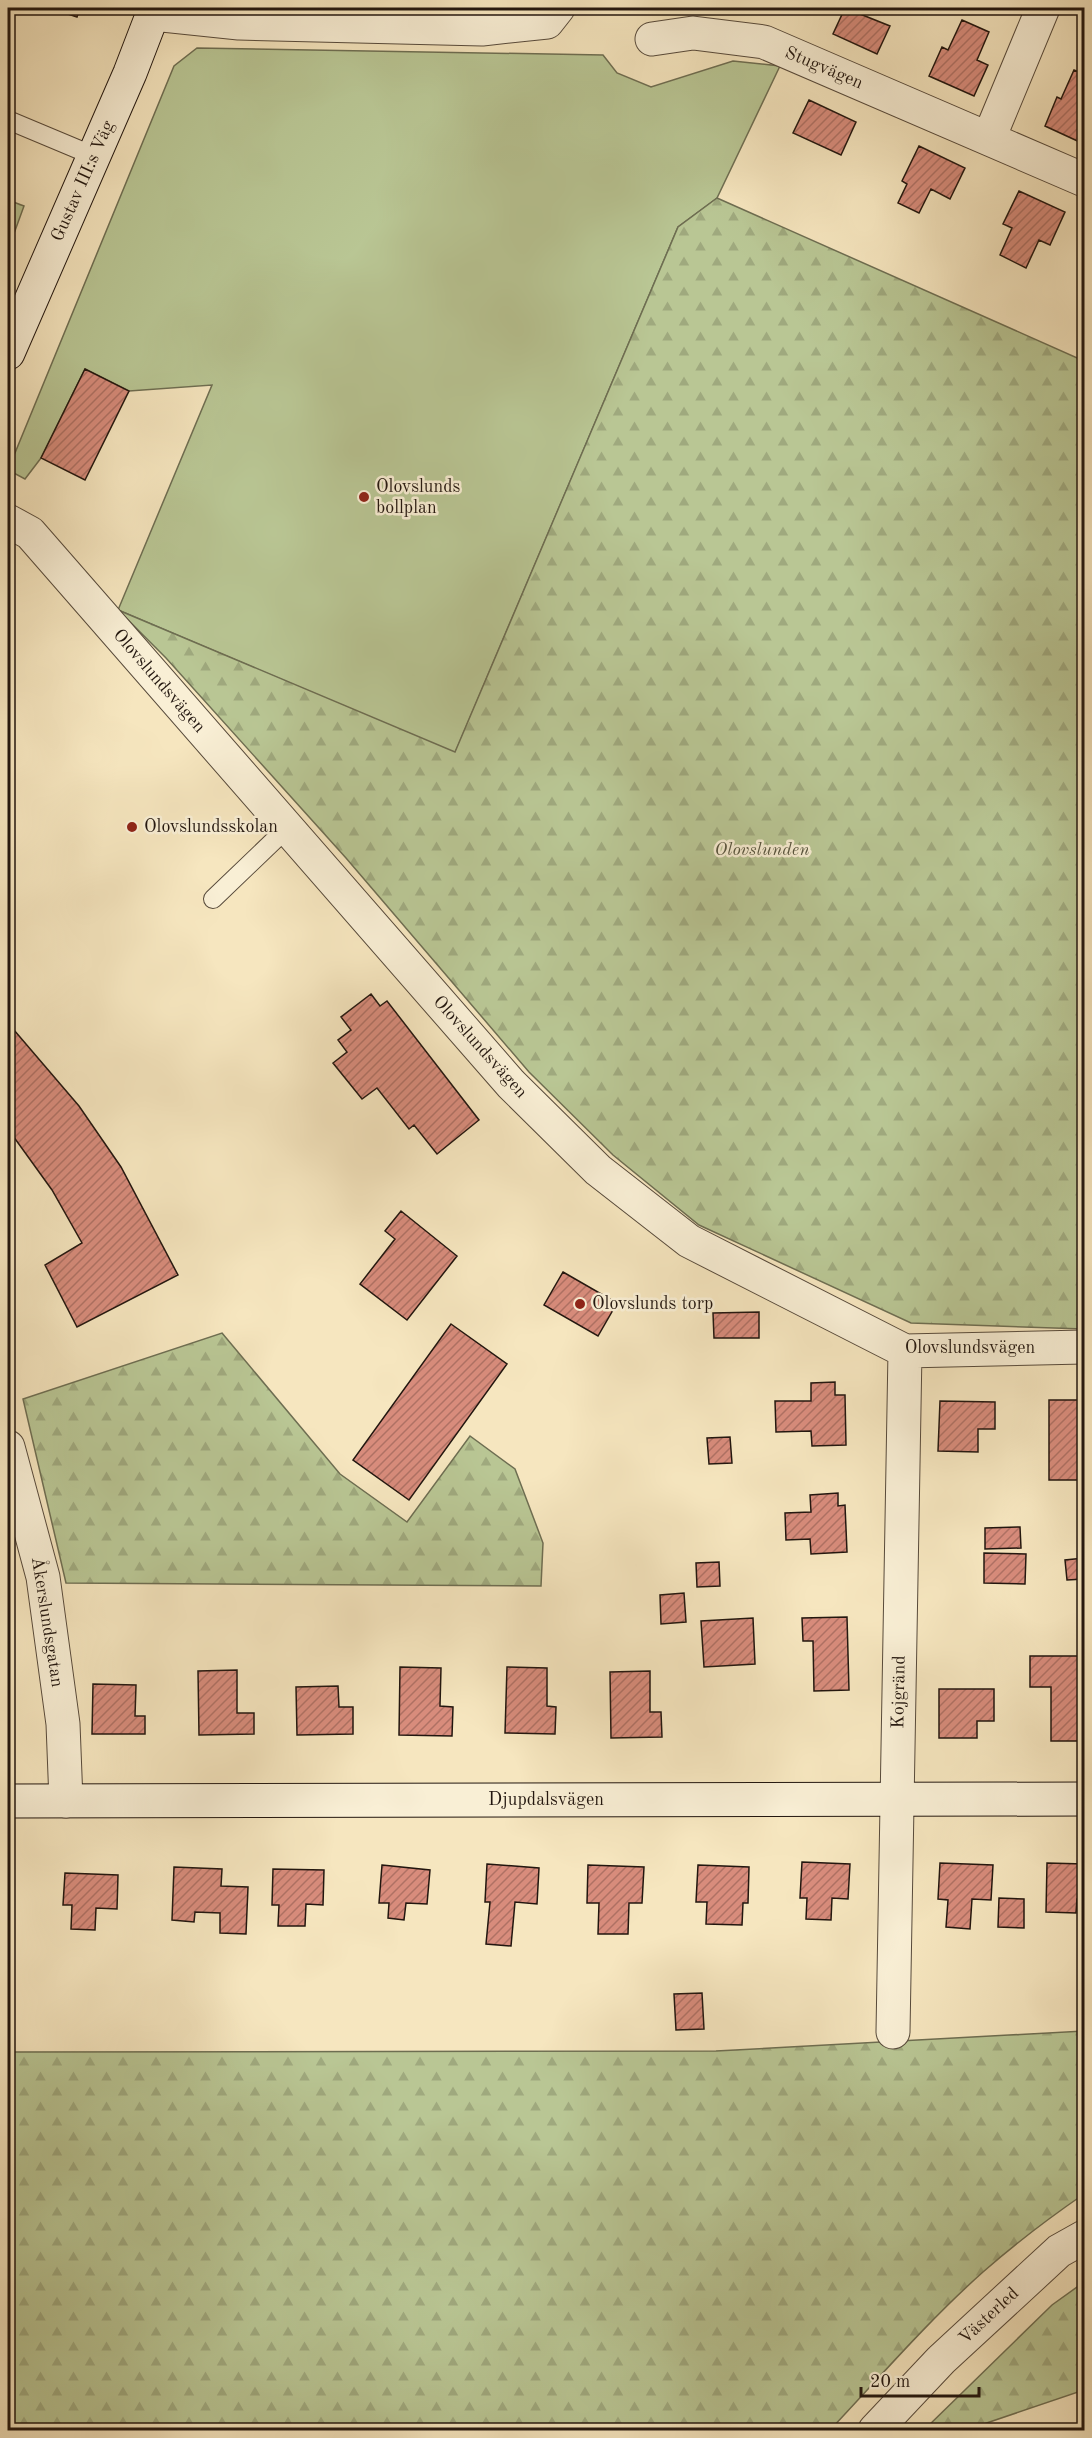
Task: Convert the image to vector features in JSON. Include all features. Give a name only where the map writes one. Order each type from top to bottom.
[{"type":"street","points":[[154,11],[239,23],[482,29],[547,22],[558,8]]},
{"type":"street","points":[[989,138],[1043,8]]},
{"type":"street","name":"Gustav III:s Väg","points":[[8,353],[154,11]]},
{"type":"street","name":"Stugvägen","points":[[652,39],[693,33],[764,42],[1084,180]]},
{"type":"street","name":"Olovslundsvägen","points":[[8,520],[30,533],[511,1084],[598,1170],[689,1242],[904,1351],[1084,1347]]},
{"type":"street","name":"Kojgränd","points":[[893,2032],[904,1351]]},
{"type":"street","name":"Åkerslundsgatan","points":[[8,1447],[43,1577],[63,1724],[66,1801]]},
{"type":"street","name":"Djupdalsvägen","points":[[8,1801],[1084,1800]]},
{"type":"street","name":"Västerled","points":[[875,2430],[941,2360],[1059,2251],[1084,2237]]},
{"type":"lane","points":[[8,120],[94,156]]},
{"type":"lane","points":[[213,900],[287,828]]},
{"type":"green space","points":[[363,8],[550,8],[547,22]]},
{"type":"green space","name":"Olovslunds bollplan","points":[[197,48],[603,55],[617,73],[651,87],[733,61],[780,66],[717,198],[678,227],[455,753],[118,610],[212,385],[129,391],[85,369],[41,458],[25,479],[8,470],[174,66]]},
{"type":"green space","name":"Olovslunden","points":[[717,198],[1084,361],[1084,1329],[911,1323],[699,1225],[613,1155],[529,1072],[346,858],[166,658],[118,610],[455,752],[678,227]]},
{"type":"green space","points":[[8,200],[24,206],[8,250]]},
{"type":"green space","points":[[222,1333],[340,1474],[407,1522],[470,1436],[515,1469],[543,1543],[541,1586],[66,1583],[23,1399]]},
{"type":"green space","points":[[1084,2031],[1084,2194],[1020,2241],[983,2272],[924,2330],[830,2430],[700,2430],[700,2428],[33,2430],[8,2427],[8,2052],[716,2051]]},
{"type":"green space","points":[[1084,2282],[1084,2390],[966,2430],[924,2430],[1052,2305]]},
{"type":"building","points":[[50,8],[80,8],[77,17]]},
{"type":"building","points":[[845,8],[890,26],[877,54],[833,34]]},
{"type":"building","points":[[962,20],[989,32],[977,60],[988,65],[974,96],[929,76],[942,47],[948,50]]},
{"type":"building","points":[[1074,70],[1084,74],[1082,104],[1084,105],[1084,144],[1045,126],[1057,97],[1061,99]]},
{"type":"building","points":[[809,100],[856,122],[841,155],[793,133]]},
{"type":"building","points":[[919,146],[965,168],[950,199],[931,189],[919,213],[898,203],[907,184],[902,181]]},
{"type":"building","points":[[1019,191],[1065,212],[1050,245],[1039,240],[1026,268],[1000,255],[1012,228],[1003,224]]},
{"type":"building","points":[[85,369],[129,391],[85,480],[41,458]]},
{"type":"building","points":[[371,994],[380,1006],[387,1001],[479,1120],[437,1154],[414,1125],[409,1129],[377,1088],[362,1099],[333,1063],[347,1052],[338,1040],[351,1030],[341,1017]]},
{"type":"building","points":[[8,1023],[79,1106],[121,1167],[178,1275],[77,1327],[45,1265],[82,1243],[52,1190],[8,1129]]},
{"type":"building","points":[[401,1211],[457,1256],[407,1320],[360,1284],[395,1239],[385,1231]]},
{"type":"building","name":"Olovslunds torp","points":[[563,1272],[617,1303],[598,1336],[544,1305]]},
{"type":"building","points":[[759,1312],[759,1338],[714,1338],[713,1313]]},
{"type":"building","points":[[451,1324],[507,1364],[409,1500],[353,1460]]},
{"type":"building","points":[[835,1382],[835,1395],[845,1395],[846,1445],[812,1446],[811,1431],[776,1432],[775,1401],[811,1401],[811,1383]]},
{"type":"building","points":[[1049,1400],[1084,1400],[1084,1480],[1049,1480]]},
{"type":"building","points":[[940,1401],[995,1402],[995,1429],[978,1429],[978,1452],[938,1451]]},
{"type":"building","points":[[730,1437],[732,1463],[709,1464],[707,1438]]},
{"type":"building","points":[[838,1493],[838,1506],[845,1505],[847,1552],[811,1554],[810,1539],[786,1540],[785,1513],[811,1512],[810,1495]]},
{"type":"building","points":[[1020,1527],[1021,1548],[985,1549],[985,1528]]},
{"type":"building","points":[[984,1553],[1026,1554],[1025,1584],[984,1583]]},
{"type":"building","points":[[1084,1558],[1084,1579],[1067,1580],[1065,1560]]},
{"type":"building","points":[[719,1562],[720,1586],[697,1587],[696,1563]]},
{"type":"building","points":[[684,1593],[686,1622],[661,1624],[660,1595]]},
{"type":"building","points":[[847,1617],[849,1690],[814,1691],[813,1641],[803,1641],[802,1618]]},
{"type":"building","points":[[753,1618],[755,1664],[704,1667],[701,1621]]},
{"type":"building","points":[[1030,1656],[1084,1656],[1084,1741],[1051,1741],[1051,1687],[1030,1687]]},
{"type":"building","points":[[400,1667],[441,1668],[440,1706],[453,1707],[452,1736],[399,1735]]},
{"type":"building","points":[[507,1667],[547,1668],[547,1706],[556,1707],[555,1734],[505,1733]]},
{"type":"building","points":[[237,1670],[237,1713],[254,1713],[254,1734],[199,1735],[198,1671]]},
{"type":"building","points":[[650,1671],[650,1712],[661,1712],[662,1737],[611,1738],[610,1672]]},
{"type":"building","points":[[93,1684],[136,1685],[135,1716],[145,1716],[145,1734],[92,1734]]},
{"type":"building","points":[[338,1686],[339,1707],[353,1707],[353,1734],[297,1735],[296,1687]]},
{"type":"building","points":[[939,1689],[994,1689],[994,1721],[977,1721],[977,1738],[939,1738]]},
{"type":"building","points":[[802,1862],[850,1864],[848,1899],[832,1898],[831,1920],[806,1919],[807,1898],[800,1898]]},
{"type":"building","points":[[940,1863],[993,1865],[991,1900],[972,1899],[970,1929],[946,1927],[948,1900],[938,1899]]},
{"type":"building","points":[[1047,1863],[1084,1864],[1084,1899],[1077,1899],[1076,1913],[1046,1912]]},
{"type":"building","points":[[487,1864],[539,1868],[537,1904],[515,1902],[511,1946],[486,1944],[490,1902],[485,1902]]},
{"type":"building","points":[[382,1865],[430,1870],[427,1904],[406,1903],[404,1920],[388,1918],[389,1903],[379,1903]]},
{"type":"building","points":[[588,1865],[644,1867],[642,1903],[629,1903],[628,1934],[598,1934],[599,1903],[587,1903]]},
{"type":"building","points":[[698,1865],[749,1867],[748,1903],[743,1903],[742,1925],[706,1924],[707,1902],[696,1902]]},
{"type":"building","points":[[174,1867],[222,1869],[221,1886],[248,1887],[246,1934],[220,1933],[220,1913],[195,1912],[194,1922],[172,1920]]},
{"type":"building","points":[[273,1869],[324,1870],[323,1905],[306,1904],[305,1926],[278,1926],[279,1905],[272,1905]]},
{"type":"building","points":[[8,1871],[14,1872],[12,1907],[8,1906]]},
{"type":"building","points":[[65,1873],[118,1875],[117,1909],[96,1908],[95,1930],[71,1929],[72,1905],[63,1905]]},
{"type":"building","points":[[999,1898],[1024,1899],[1024,1928],[998,1927]]},
{"type":"building","points":[[702,1993],[704,2029],[676,2030],[674,1994]]},
{"type":"place","name":"Olovslunds bollplan","points":[[364,497]]},
{"type":"place","name":"Olovslundsskolan","points":[[132,827]]},
{"type":"place","name":"Olovslunds torp","points":[[580,1304]]}]
